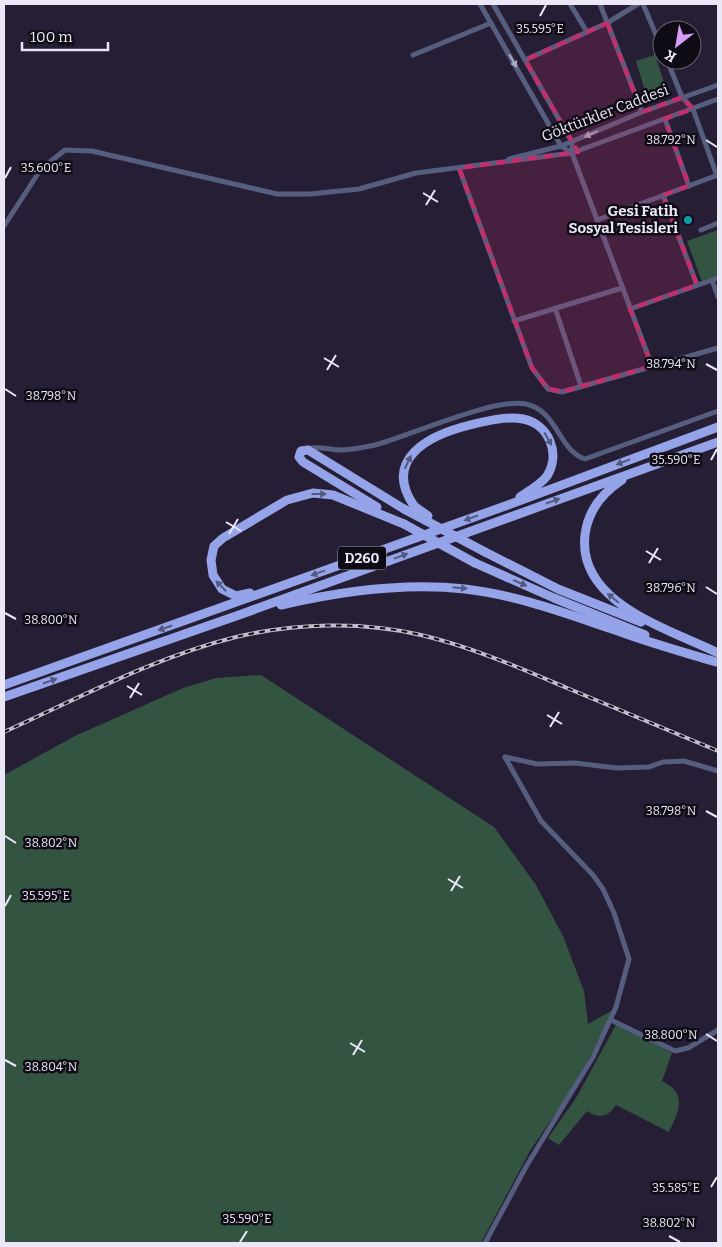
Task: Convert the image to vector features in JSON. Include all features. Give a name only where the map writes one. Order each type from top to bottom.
[{"type":"highway","points":[[485,552],[414,506],[404,490],[403,479],[408,460],[418,448],[441,434],[465,426],[489,421],[523,419],[535,423],[548,437],[553,447],[552,463],[547,476],[540,483],[508,505]]},
{"type":"highway","name":"D260","points":[[4,685],[508,505],[718,427]]},
{"type":"highway","name":"D260","points":[[4,697],[239,615],[718,442]]},
{"type":"highway","points":[[717,663],[554,598],[475,563],[404,524],[303,462],[300,459],[299,453],[306,450],[404,509],[558,589],[718,653]]},
{"type":"highway","points":[[633,472],[606,490],[590,516],[585,542],[591,572],[604,591],[628,609],[718,653]]},
{"type":"highway","points":[[282,586],[236,596],[226,592],[216,582],[212,571],[210,560],[214,546],[223,538],[287,500],[313,493],[341,496],[404,524]]},
{"type":"highway","points":[[239,615],[299,601],[360,590],[417,586],[465,589],[542,605],[717,663]]},
{"type":"street","points":[[480,4],[561,146],[572,153]]},
{"type":"street","points":[[493,4],[572,142],[572,153],[652,366]]},
{"type":"street","points":[[570,4],[587,32]]},
{"type":"street","points":[[600,4],[642,112]]},
{"type":"street","points":[[525,60],[607,23],[638,4]]},
{"type":"street","points":[[643,4],[652,25]]},
{"type":"street","points":[[413,55],[491,23]]},
{"type":"street","points":[[597,220],[718,176],[693,109],[682,96],[671,70]]},
{"type":"street","name":"Göktürkler Caddesi","points":[[479,166],[561,146],[682,96],[718,85]]},
{"type":"street","name":"Göktürkler Caddesi","points":[[479,166],[572,153],[718,99]]},
{"type":"street","points":[[665,119],[689,186]]},
{"type":"street","points":[[4,226],[40,170],[65,150],[92,151],[277,194],[310,194],[359,189],[416,173],[479,166]]},
{"type":"street","points":[[459,168],[532,368],[548,389],[562,392],[718,348]]},
{"type":"street","points":[[663,195],[697,286]]},
{"type":"street","points":[[701,230],[718,223]]},
{"type":"street","points":[[630,309],[715,279],[718,297]]},
{"type":"street","points":[[514,321],[622,288]]},
{"type":"street","points":[[555,308],[581,386]]},
{"type":"street","points":[[306,450],[316,447],[343,450],[374,445],[494,406],[525,403],[533,406],[552,421],[568,448],[575,455],[586,459],[718,411]]},
{"type":"street","points":[[485,1243],[527,1165],[582,1076],[611,1020],[629,959],[611,905],[593,875],[541,821],[505,757],[537,764],[575,763],[617,768],[649,767],[663,762],[684,761],[718,771]]},
{"type":"street","points":[[611,1020],[675,1051],[688,1048],[718,1030]]},
{"type":"highlighted area","points":[[607,23],[642,112],[682,97],[693,109],[665,119],[689,186],[663,195],[697,285],[630,309],[652,366],[562,392],[548,389],[532,368],[459,168],[578,152],[525,60]]},
{"type":"green space","points":[[652,56],[652,70],[660,70],[666,88],[646,94],[636,61]]},
{"type":"green space","points":[[718,230],[718,276],[702,282],[687,241]]},
{"type":"green space","points":[[261,675],[494,827],[536,885],[563,936],[584,991],[588,1024],[613,1010],[592,1053],[568,1095],[530,1151],[481,1243],[4,1243],[4,775],[75,736],[183,688],[216,678]]},
{"type":"green space","points":[[617,1023],[672,1053],[662,1081],[675,1092],[679,1104],[676,1117],[669,1132],[616,1105],[603,1116],[591,1114],[587,1111],[559,1145],[548,1138],[576,1098]]},
{"type":"railway","points":[[4,732],[118,679],[206,645],[258,632],[305,627],[352,626],[399,630],[440,640],[496,658],[718,751]]},
{"type":"place","name":"Gesi Fatih Sosyal Tesisleri","points":[[688,220]]}]
